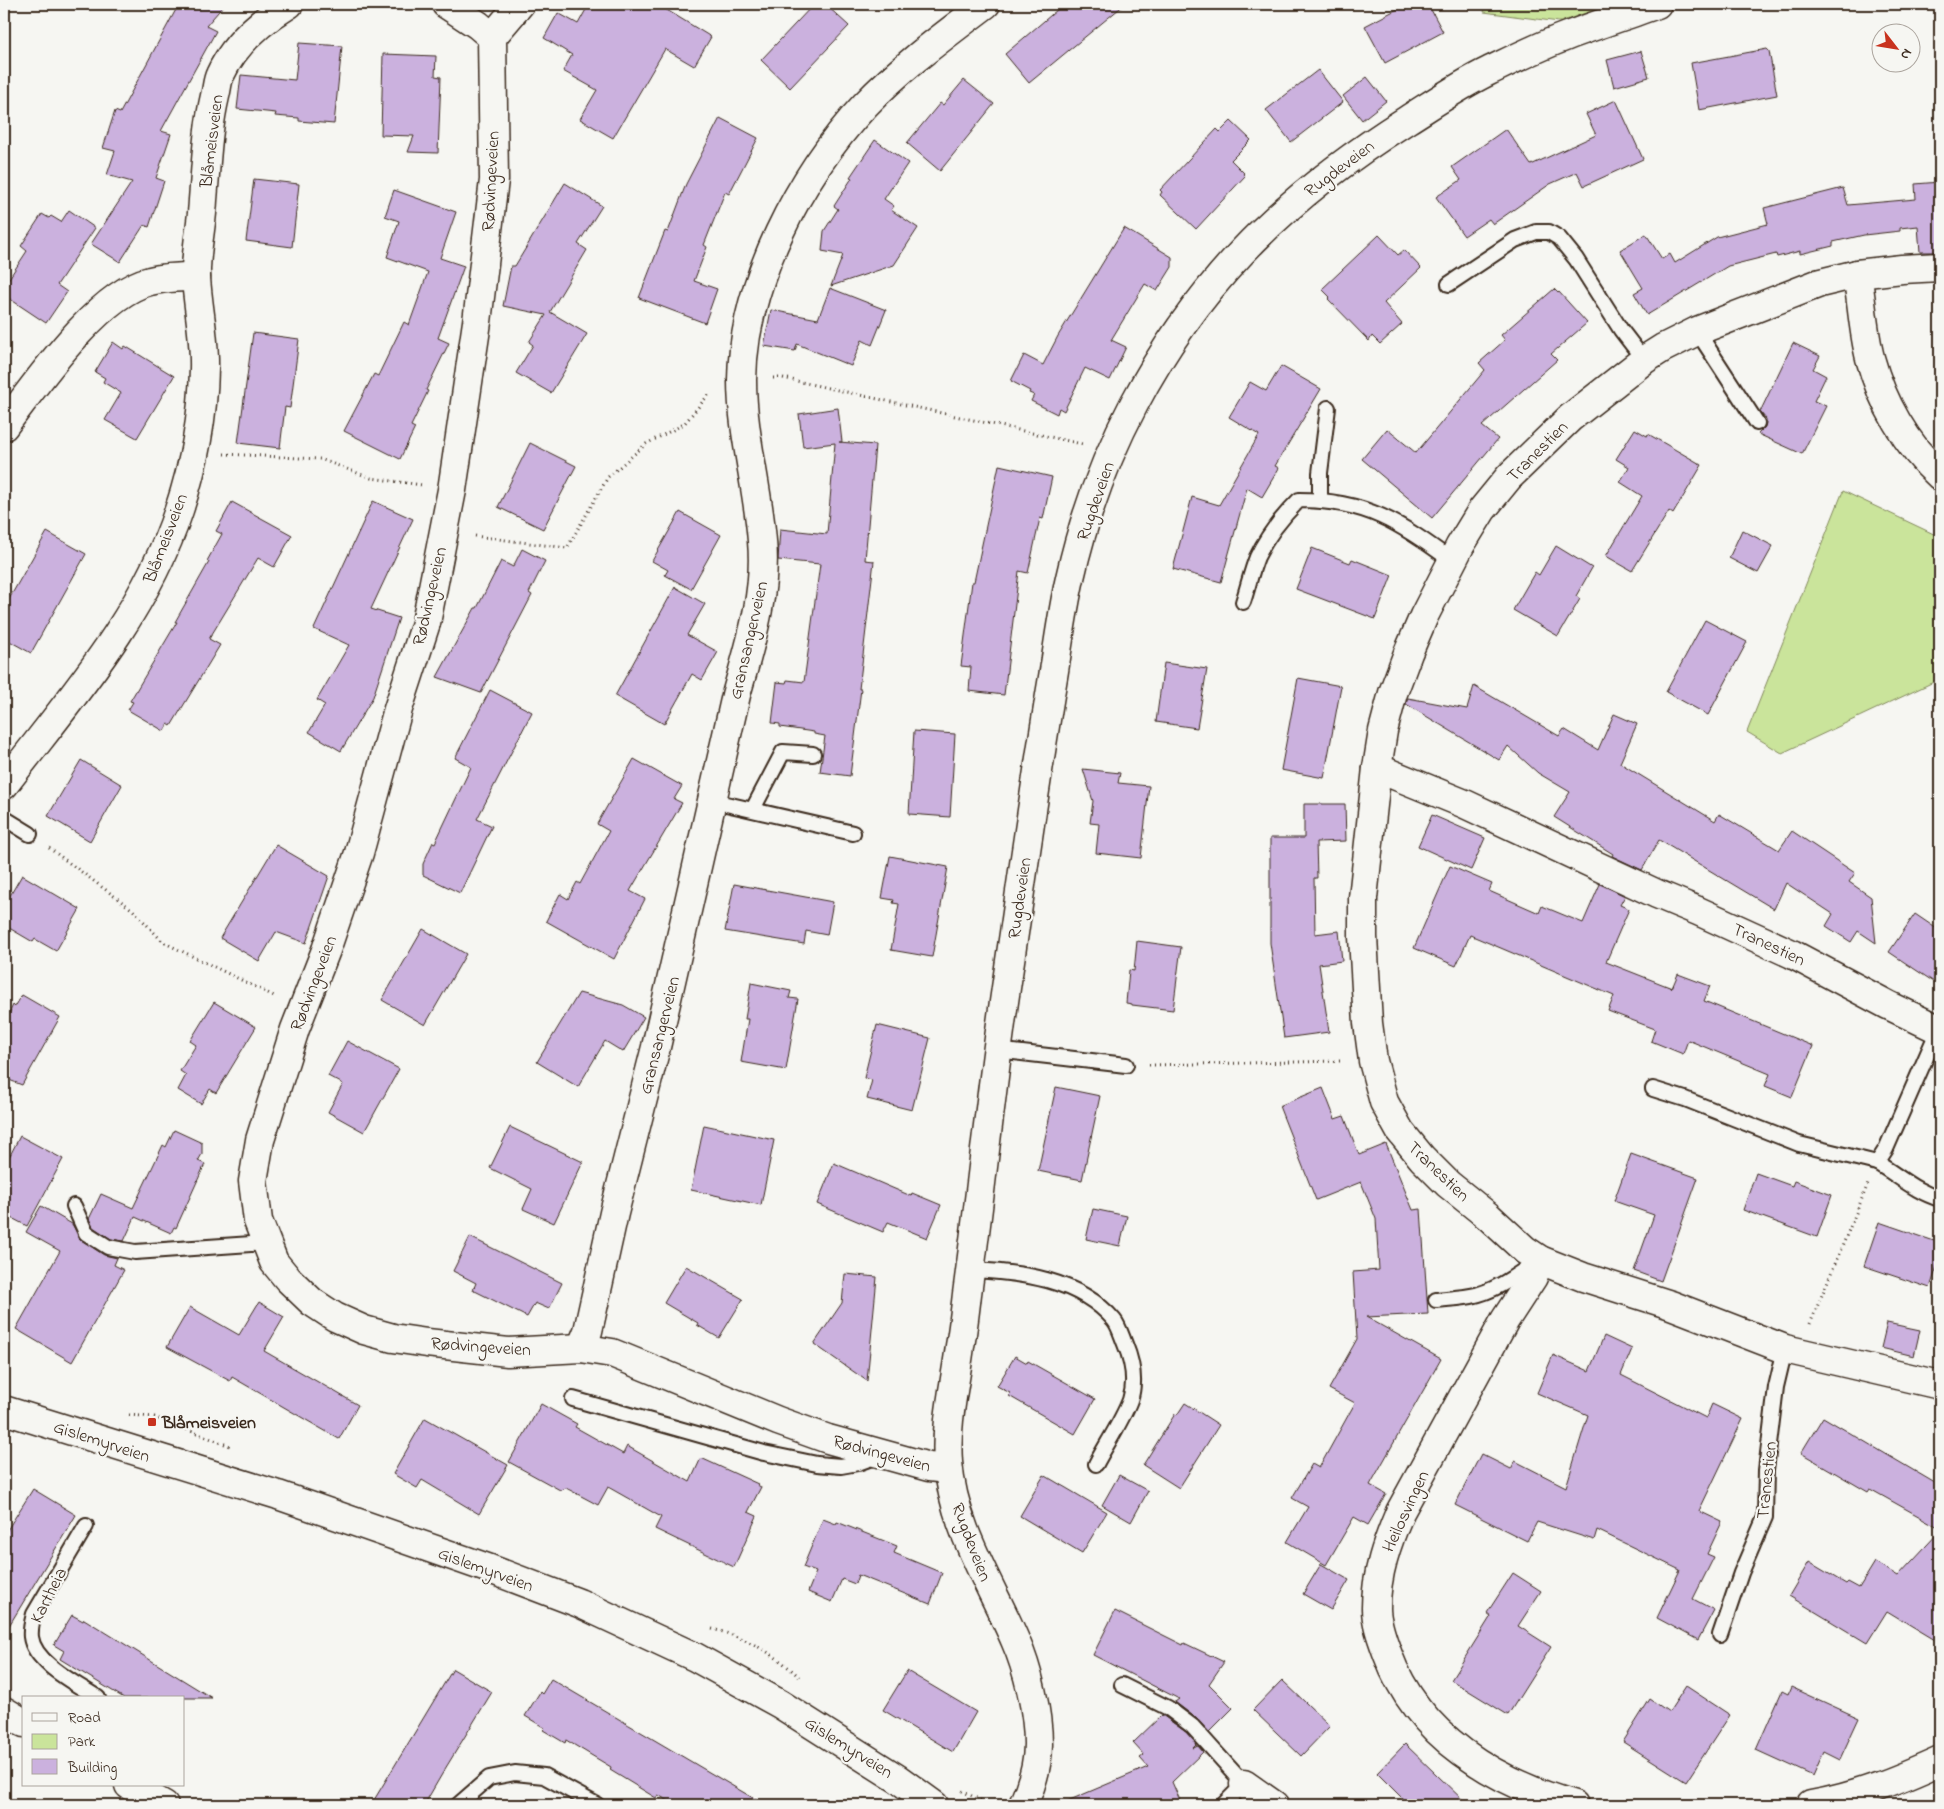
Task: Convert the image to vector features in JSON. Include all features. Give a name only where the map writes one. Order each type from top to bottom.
[{"type":"street","name":"Blåmeisveien","points":[[4,785],[108,650],[134,608],[160,560],[179,510],[194,452],[201,413],[204,367],[202,325],[196,277],[210,118],[220,75],[241,42],[268,17],[289,4]]},
{"type":"street","points":[[446,4],[478,25],[492,37],[520,4]]},
{"type":"street","name":"Gransangerveien","points":[[581,1348],[588,1331],[614,1213],[656,1047],[736,695],[748,653],[763,580],[763,542],[745,428],[742,380],[752,311],[764,270],[798,198],[817,166],[840,134],[866,105],[924,51],[986,4]]},
{"type":"street","name":"Rugdeveien","points":[[1023,1805],[1030,1791],[1038,1746],[1035,1714],[1028,1681],[1017,1645],[970,1547],[956,1504],[948,1469],[947,1440],[949,1412],[961,1346],[996,1050],[1044,733],[1070,576],[1092,499],[1126,418],[1142,387],[1185,322],[1243,250],[1308,191],[1342,163],[1460,86],[1568,35],[1657,4]]},
{"type":"street","name":"Rødvingeveien","points":[[492,37],[494,180],[477,322],[444,532],[426,623],[398,709],[359,853],[326,950],[302,1010],[260,1140],[253,1181],[258,1220],[274,1262],[288,1279],[312,1302],[335,1317],[364,1330],[393,1338],[419,1342],[508,1352],[581,1348],[612,1354],[778,1421],[828,1439],[929,1467],[948,1469]]},
{"type":"street","name":"Tranestien","points":[[1940,267],[1857,274],[1820,283],[1697,331],[1644,360],[1570,418],[1509,477],[1482,510],[1452,561],[1424,616],[1393,693],[1383,731],[1377,768],[1363,898],[1363,937],[1368,1023],[1373,1060],[1384,1102],[1400,1131],[1422,1158],[1525,1250],[1540,1260],[1583,1277],[1672,1305],[1785,1349],[1940,1386]]},
{"type":"street","points":[[1857,274],[1870,357],[1880,388],[1901,430],[1931,468],[1940,476]]},
{"type":"street","points":[[4,426],[59,355],[89,322],[115,298],[149,281],[196,277]]},
{"type":"street","name":"Tranestien","points":[[1377,768],[1465,804],[1657,894],[1792,954],[1939,1030]]},
{"type":"street","name":"Heilosvingen","points":[[1540,1260],[1533,1277],[1505,1320],[1400,1512],[1386,1546],[1377,1580],[1376,1610],[1382,1638],[1393,1668],[1407,1695],[1424,1718],[1447,1740],[1478,1763],[1500,1776],[1541,1796],[1574,1805]]},
{"type":"street","name":"Gislemyrveien","points":[[4,1410],[278,1495],[490,1569],[579,1603],[695,1657],[780,1704],[898,1779],[934,1805]]},
{"type":"street","points":[[4,1711],[22,1722]]},
{"type":"street","points":[[1811,1805],[1838,1800],[1878,1788],[1940,1761]]},
{"type":"street","points":[[1244,1784],[1274,1805]]},
{"type":"street","points":[[131,1786],[164,1805]]},
{"type":"lane","points":[[1449,284],[1516,240],[1536,232],[1549,232],[1559,238],[1576,259],[1621,330],[1644,360]]},
{"type":"lane","points":[[1697,331],[1757,423]]},
{"type":"lane","points":[[1320,500],[1320,473],[1328,408]]},
{"type":"lane","points":[[1243,602],[1257,557],[1270,534],[1299,500],[1320,500],[1347,504],[1395,521],[1452,561]]},
{"type":"lane","points":[[753,809],[783,752],[813,754]]},
{"type":"lane","points":[[713,801],[853,833]]},
{"type":"lane","points":[[4,818],[30,834]]},
{"type":"lane","name":"Tranestien","points":[[1877,1163],[1886,1149],[1939,1030]]},
{"type":"lane","points":[[996,1050],[1126,1065]]},
{"type":"lane","points":[[1653,1089],[1685,1099],[1799,1144],[1877,1163],[1910,1187],[1940,1199]]},
{"type":"lane","points":[[74,1206],[86,1233],[108,1247],[135,1252],[267,1244]]},
{"type":"lane","points":[[1436,1300],[1473,1296],[1494,1288],[1507,1282],[1540,1260]]},
{"type":"lane","points":[[970,1270],[1003,1271],[1036,1277],[1066,1286],[1096,1304],[1115,1321],[1128,1351],[1134,1379],[1130,1400],[1096,1464]]},
{"type":"lane","name":"Tranestien","points":[[1720,1635],[1741,1573],[1765,1517],[1766,1470],[1776,1387],[1785,1349]]},
{"type":"lane","points":[[573,1399],[764,1453],[817,1464],[841,1466],[858,1463],[880,1454]]},
{"type":"lane","name":"Kartheia","points":[[86,1526],[34,1614],[30,1628],[34,1649],[43,1660],[95,1696]]},
{"type":"lane","points":[[1122,1685],[1168,1708],[1192,1726],[1244,1784],[1223,1805]]},
{"type":"lane","points":[[458,1805],[489,1778],[515,1773],[544,1776],[597,1805]]},
{"type":"path","points":[[444,532],[567,548],[608,477],[646,444],[684,424],[721,380],[783,378],[1077,442],[1111,455]]},
{"type":"path","points":[[194,452],[320,459],[371,478],[452,490]]},
{"type":"path","points":[[30,834],[133,910],[163,942],[302,1010]]},
{"type":"path","points":[[1126,1065],[1373,1060]]},
{"type":"path","points":[[1810,1324],[1860,1204]]},
{"type":"green space","points":[[1486,4],[1637,4],[1574,24],[1484,12]]},
{"type":"green space","points":[[1843,491],[1940,537],[1940,679],[1782,753],[1747,732]]},
{"type":"building","points":[[179,4],[225,4],[206,26],[216,31],[161,131],[171,134],[156,178],[164,181],[149,227],[144,225],[120,262],[91,244],[132,182],[107,175],[115,151],[103,148],[115,111],[120,113]]},
{"type":"building","points":[[589,4],[657,4],[711,37],[694,66],[665,49],[613,138],[580,119],[597,90],[563,71],[572,55],[544,38],[558,13],[578,24]]},
{"type":"building","points":[[814,4],[825,4],[849,26],[790,88],[761,60]]},
{"type":"building","points":[[1064,4],[1125,4],[1029,83],[1005,54]]},
{"type":"building","points":[[1407,4],[1428,4],[1443,32],[1385,63],[1365,26]]},
{"type":"building","points":[[299,43],[342,46],[334,124],[299,121],[299,118],[275,116],[276,113],[237,109],[241,75],[295,80]]},
{"type":"building","points":[[1767,49],[1769,51],[1777,95],[1699,110],[1691,63]]},
{"type":"building","points":[[1641,51],[1649,77],[1614,87],[1607,60]]},
{"type":"building","points":[[383,54],[436,56],[435,76],[441,77],[438,153],[408,152],[414,136],[381,135]]},
{"type":"building","points":[[1318,70],[1343,102],[1291,142],[1266,110]]},
{"type":"building","points":[[1367,77],[1386,101],[1362,120],[1343,96]]},
{"type":"building","points":[[964,80],[994,104],[940,171],[907,143],[940,103],[943,105]]},
{"type":"building","points":[[1616,100],[1643,159],[1584,186],[1577,172],[1550,184],[1493,224],[1489,219],[1464,236],[1436,197],[1461,180],[1452,167],[1506,129],[1531,165],[1596,135],[1586,114]]},
{"type":"building","points":[[720,118],[758,138],[729,194],[725,192],[704,245],[707,247],[694,281],[717,289],[705,323],[639,298],[665,231],[668,232],[686,184]]},
{"type":"building","points":[[1231,121],[1251,140],[1231,160],[1245,176],[1196,229],[1160,195],[1162,192],[1160,190],[1217,129],[1220,132]]},
{"type":"building","points":[[875,140],[908,163],[884,199],[894,206],[891,210],[918,228],[894,265],[831,286],[843,255],[822,251],[824,231],[838,209],[834,206],[852,178],[850,177]]},
{"type":"building","points":[[254,179],[299,184],[292,247],[246,241]]},
{"type":"building","points":[[1940,182],[1940,252],[1920,252],[1918,226],[1900,228],[1900,231],[1864,235],[1833,242],[1833,246],[1800,254],[1800,251],[1777,257],[1776,254],[1728,266],[1647,315],[1634,293],[1643,288],[1620,250],[1646,234],[1662,259],[1670,254],[1675,263],[1717,237],[1768,224],[1764,208],[1843,188],[1848,205],[1916,199],[1915,184]]},
{"type":"building","points":[[565,183],[602,206],[578,244],[587,250],[550,312],[587,334],[551,393],[516,373],[533,345],[529,342],[546,315],[503,306],[511,266],[515,266]]},
{"type":"building","points":[[394,190],[456,212],[440,258],[464,266],[438,338],[449,343],[426,390],[428,391],[411,426],[415,428],[400,459],[344,431],[374,374],[378,376],[404,322],[409,325],[428,272],[387,257],[399,221],[385,216]]},
{"type":"building","points":[[69,210],[95,228],[57,285],[67,292],[46,323],[4,295],[4,286],[27,251],[21,246],[42,214],[49,218],[51,216],[61,222]]},
{"type":"building","points":[[1124,228],[1172,257],[1172,267],[1157,291],[1145,284],[1111,340],[1126,347],[1110,380],[1085,368],[1064,411],[1059,408],[1057,414],[1031,401],[1034,395],[1029,393],[1030,391],[1011,381],[1024,355],[1043,365],[1058,336]]},
{"type":"building","points":[[1379,235],[1398,255],[1404,250],[1421,268],[1384,303],[1402,324],[1380,344],[1372,336],[1369,341],[1328,299],[1330,297],[1322,289]]},
{"type":"building","points":[[830,288],[886,310],[872,345],[862,340],[851,366],[797,344],[795,351],[764,346],[771,310],[818,319]]},
{"type":"building","points":[[1554,289],[1587,323],[1551,354],[1557,360],[1482,426],[1498,439],[1432,518],[1362,459],[1387,429],[1416,453],[1485,370],[1479,363],[1505,340],[1501,335]]},
{"type":"building","points":[[253,333],[299,339],[290,408],[285,407],[280,448],[238,443]]},
{"type":"building","points":[[113,342],[123,349],[125,346],[174,376],[137,438],[105,420],[121,393],[103,382],[105,378],[95,372]]},
{"type":"building","points":[[1793,343],[1820,356],[1813,369],[1826,376],[1814,401],[1826,406],[1802,454],[1758,434],[1765,427],[1766,423],[1766,419],[1760,412]]},
{"type":"building","points":[[1281,366],[1321,389],[1275,466],[1279,468],[1262,497],[1247,488],[1221,582],[1173,569],[1192,497],[1219,505],[1259,435],[1229,417],[1250,382],[1266,391]]},
{"type":"building","points":[[838,408],[842,442],[839,442],[875,445],[865,560],[874,561],[850,776],[820,772],[825,736],[814,734],[814,732],[780,727],[780,724],[772,723],[777,682],[786,683],[787,680],[804,682],[820,564],[778,560],[780,529],[827,534],[835,443],[803,447],[799,414]]},
{"type":"building","points":[[1635,429],[1647,436],[1648,434],[1702,465],[1673,514],[1669,511],[1632,571],[1606,556],[1642,496],[1620,482],[1629,467],[1616,459]]},
{"type":"building","points":[[530,443],[576,466],[543,529],[498,507]]},
{"type":"building","points":[[999,465],[1052,477],[1043,519],[1040,518],[1028,573],[1019,571],[1004,695],[969,691],[971,667],[961,666],[972,582],[974,582]]},
{"type":"building","points":[[373,501],[413,519],[371,609],[399,618],[373,697],[341,751],[309,732],[325,705],[317,700],[349,645],[314,629]]},
{"type":"building","points":[[232,502],[292,535],[274,567],[258,558],[209,639],[220,645],[171,726],[168,724],[164,731],[128,710],[133,702],[130,701],[177,622],[175,622],[209,562],[207,561],[222,534],[216,531]]},
{"type":"building","points":[[680,512],[721,535],[691,589],[665,575],[668,570],[652,561]]},
{"type":"building","points":[[1742,530],[1773,546],[1758,573],[1729,558]]},
{"type":"building","points":[[47,532],[86,554],[31,653],[4,638],[4,608]]},
{"type":"building","points":[[1556,546],[1592,568],[1576,596],[1580,599],[1558,636],[1513,610],[1535,572],[1539,575]]},
{"type":"building","points":[[1312,548],[1350,563],[1352,559],[1392,575],[1375,619],[1296,589]]},
{"type":"building","points":[[522,549],[545,561],[529,593],[532,595],[481,693],[437,677],[475,608],[477,608],[501,561],[513,567]]},
{"type":"building","points":[[675,587],[705,604],[687,635],[718,652],[702,680],[692,674],[664,724],[615,696]]},
{"type":"building","points":[[1705,620],[1747,642],[1708,715],[1666,692]]},
{"type":"building","points":[[1164,663],[1207,669],[1197,728],[1156,722]]},
{"type":"building","points":[[1298,678],[1341,686],[1324,778],[1281,770]]},
{"type":"building","points":[[1474,686],[1559,736],[1564,729],[1598,750],[1614,714],[1637,724],[1620,763],[1715,821],[1719,814],[1779,850],[1792,831],[1855,873],[1849,882],[1871,897],[1876,943],[1858,931],[1851,942],[1826,926],[1833,914],[1786,883],[1774,909],[1659,840],[1642,870],[1612,856],[1613,854],[1554,817],[1570,792],[1538,773],[1508,746],[1499,760],[1406,704],[1408,698],[1467,709]]},
{"type":"building","points":[[490,690],[532,712],[477,819],[492,826],[460,893],[423,875],[423,864],[471,767],[455,758]]},
{"type":"building","points":[[914,731],[955,734],[950,817],[909,814]]},
{"type":"building","points":[[634,759],[682,786],[674,799],[682,803],[630,891],[645,899],[614,959],[546,921],[560,894],[568,899],[577,882],[580,884],[609,831],[597,824]]},
{"type":"building","points":[[81,760],[122,785],[90,841],[48,816]]},
{"type":"building","points":[[1083,769],[1120,773],[1118,783],[1149,786],[1141,858],[1096,853],[1099,824],[1090,823],[1093,801]]},
{"type":"building","points":[[1304,804],[1345,804],[1346,841],[1316,842],[1317,878],[1314,878],[1315,934],[1339,931],[1342,961],[1319,964],[1329,1032],[1284,1038],[1270,943],[1270,838],[1304,838]]},
{"type":"building","points":[[1432,815],[1485,838],[1471,870],[1418,846]]},
{"type":"building","points":[[276,845],[329,876],[306,943],[276,932],[259,961],[220,938]]},
{"type":"building","points":[[890,856],[948,867],[932,957],[891,950],[899,904],[893,903],[894,900],[882,898]]},
{"type":"building","points":[[1450,866],[1492,884],[1489,891],[1539,913],[1542,906],[1583,923],[1600,884],[1625,896],[1620,905],[1629,909],[1606,962],[1672,988],[1678,974],[1710,986],[1704,1001],[1813,1046],[1792,1097],[1765,1086],[1770,1074],[1688,1040],[1683,1054],[1651,1041],[1655,1029],[1608,1011],[1614,996],[1470,935],[1456,966],[1414,948]]},
{"type":"building","points":[[22,875],[80,909],[56,951],[35,939],[33,942],[4,925],[4,906]]},
{"type":"building","points":[[734,884],[833,902],[827,935],[806,931],[804,944],[725,931]]},
{"type":"building","points":[[1915,914],[1940,931],[1940,986],[1889,952]]},
{"type":"building","points":[[423,929],[466,954],[425,1025],[382,1000]]},
{"type":"building","points":[[1137,941],[1181,947],[1173,1010],[1126,1003],[1129,970],[1134,971]]},
{"type":"building","points":[[751,983],[791,991],[789,998],[798,999],[786,1070],[741,1062],[748,1019],[745,1019]]},
{"type":"building","points":[[579,993],[623,1005],[644,1017],[623,1052],[605,1041],[578,1087],[537,1062]]},
{"type":"building","points":[[22,995],[60,1017],[22,1085],[4,1078],[4,1024],[13,1005],[15,1007]]},
{"type":"building","points":[[214,1002],[256,1027],[216,1093],[210,1089],[201,1104],[178,1090],[186,1075],[180,1071],[196,1045],[190,1041]]},
{"type":"building","points":[[877,1025],[930,1038],[912,1110],[867,1099],[872,1080],[864,1078]]},
{"type":"building","points":[[347,1041],[399,1069],[364,1132],[328,1112],[343,1084],[328,1076]]},
{"type":"building","points":[[1056,1087],[1100,1096],[1082,1180],[1038,1171]]},
{"type":"building","points":[[1323,1088],[1335,1119],[1344,1116],[1359,1155],[1386,1144],[1413,1210],[1421,1209],[1428,1314],[1366,1317],[1441,1359],[1370,1485],[1386,1494],[1368,1525],[1354,1517],[1326,1565],[1287,1542],[1308,1507],[1292,1498],[1312,1464],[1319,1468],[1355,1403],[1329,1389],[1357,1339],[1353,1272],[1379,1270],[1376,1219],[1361,1182],[1316,1200],[1279,1106]]},
{"type":"building","points":[[704,1125],[774,1140],[761,1205],[691,1190]]},
{"type":"building","points":[[510,1127],[583,1162],[554,1223],[523,1209],[532,1189],[490,1168]]},
{"type":"building","points":[[174,1130],[202,1143],[202,1154],[198,1161],[205,1164],[176,1228],[174,1227],[171,1233],[135,1217],[124,1241],[111,1239],[93,1227],[89,1219],[101,1194],[133,1208],[163,1145],[166,1147]]},
{"type":"building","points":[[20,1136],[63,1159],[27,1226],[4,1214],[4,1167]]},
{"type":"building","points":[[1631,1154],[1698,1178],[1661,1281],[1634,1271],[1654,1215],[1614,1201]]},
{"type":"building","points":[[834,1163],[911,1196],[912,1193],[941,1205],[927,1238],[888,1222],[883,1232],[817,1204]]},
{"type":"building","points":[[1756,1173],[1792,1186],[1794,1181],[1832,1195],[1817,1237],[1743,1210]]},
{"type":"building","points":[[41,1206],[72,1224],[81,1240],[104,1255],[117,1258],[114,1265],[124,1270],[72,1362],[16,1329],[60,1251],[26,1232]]},
{"type":"building","points":[[1093,1209],[1127,1216],[1120,1246],[1086,1239]]},
{"type":"building","points":[[1879,1222],[1940,1243],[1940,1257],[1930,1288],[1864,1266]]},
{"type":"building","points":[[470,1237],[562,1283],[549,1309],[535,1303],[527,1317],[473,1290],[476,1283],[453,1271]]},
{"type":"building","points":[[686,1266],[743,1299],[719,1338],[664,1303]]},
{"type":"building","points":[[845,1274],[877,1277],[867,1381],[814,1344],[842,1303]]},
{"type":"building","points":[[259,1302],[284,1317],[264,1351],[358,1405],[339,1439],[232,1377],[230,1381],[167,1347],[190,1307],[239,1335]]},
{"type":"building","points":[[1887,1323],[1920,1330],[1914,1356],[1881,1348]]},
{"type":"building","points":[[1604,1336],[1632,1349],[1621,1375],[1706,1418],[1712,1404],[1743,1419],[1699,1511],[1722,1522],[1707,1554],[1714,1557],[1693,1599],[1714,1610],[1698,1640],[1657,1618],[1680,1570],[1597,1530],[1594,1540],[1537,1522],[1527,1541],[1455,1505],[1481,1454],[1511,1469],[1515,1461],[1566,1487],[1588,1415],[1537,1393],[1553,1355],[1589,1371]]},
{"type":"building","points":[[1015,1356],[1027,1363],[1028,1361],[1095,1399],[1075,1434],[1009,1396],[1010,1393],[997,1386]]},
{"type":"building","points":[[1185,1403],[1219,1425],[1179,1488],[1143,1465],[1175,1414],[1177,1415]]},
{"type":"building","points":[[541,1404],[577,1424],[575,1427],[623,1454],[627,1446],[690,1482],[701,1458],[758,1484],[761,1487],[748,1512],[757,1516],[734,1567],[655,1529],[661,1517],[608,1487],[598,1505],[566,1488],[560,1490],[509,1462]]},
{"type":"building","points":[[1823,1417],[1940,1486],[1940,1528],[1870,1489],[1868,1492],[1801,1453]]},
{"type":"building","points":[[425,1418],[508,1465],[479,1514],[422,1480],[417,1488],[393,1474]]},
{"type":"building","points":[[1044,1475],[1107,1512],[1082,1553],[1020,1516]]},
{"type":"building","points":[[1119,1475],[1148,1491],[1131,1522],[1102,1505]]},
{"type":"building","points":[[33,1489],[76,1515],[4,1634],[4,1535]]},
{"type":"building","points":[[823,1519],[836,1524],[837,1522],[897,1546],[894,1553],[942,1573],[930,1604],[858,1575],[855,1584],[842,1579],[832,1602],[808,1592],[816,1572],[803,1567]]},
{"type":"building","points":[[1940,1531],[1940,1643],[1887,1611],[1867,1643],[1789,1596],[1809,1562],[1846,1584],[1848,1582],[1859,1588],[1875,1562],[1898,1576]]},
{"type":"building","points":[[1321,1564],[1349,1580],[1331,1610],[1303,1594]]},
{"type":"building","points":[[1513,1573],[1541,1591],[1518,1626],[1551,1647],[1508,1715],[1451,1680],[1491,1616],[1487,1613]]},
{"type":"building","points":[[1115,1611],[1183,1645],[1184,1643],[1224,1662],[1209,1684],[1233,1708],[1209,1732],[1197,1719],[1175,1702],[1179,1699],[1093,1655]]},
{"type":"building","points":[[72,1615],[83,1621],[84,1619],[212,1698],[121,1696],[60,1659],[64,1651],[54,1645]]},
{"type":"building","points":[[453,1669],[492,1692],[424,1805],[371,1805]]},
{"type":"building","points":[[907,1671],[976,1712],[953,1752],[883,1710]]},
{"type":"building","points":[[551,1679],[765,1805],[676,1805],[658,1795],[656,1798],[610,1770],[611,1767],[566,1740],[565,1743],[543,1730],[545,1728],[525,1716],[540,1692],[542,1694]]},
{"type":"building","points":[[1282,1680],[1330,1726],[1301,1756],[1253,1710]]},
{"type":"building","points":[[1686,1686],[1730,1715],[1686,1782],[1623,1742],[1650,1699],[1669,1712]]},
{"type":"building","points":[[1791,1687],[1859,1718],[1840,1759],[1824,1751],[1813,1776],[1756,1750],[1782,1691],[1788,1694]]},
{"type":"building","points":[[1162,1715],[1186,1732],[1197,1744],[1193,1748],[1198,1746],[1203,1752],[1172,1782],[1182,1805],[1058,1805],[1148,1767],[1140,1758],[1144,1755],[1133,1743]]},
{"type":"building","points":[[1405,1744],[1468,1805],[1409,1805],[1377,1773]]},
{"type":"place","name":"Blåmeisveien","points":[[152,1422]]}]
